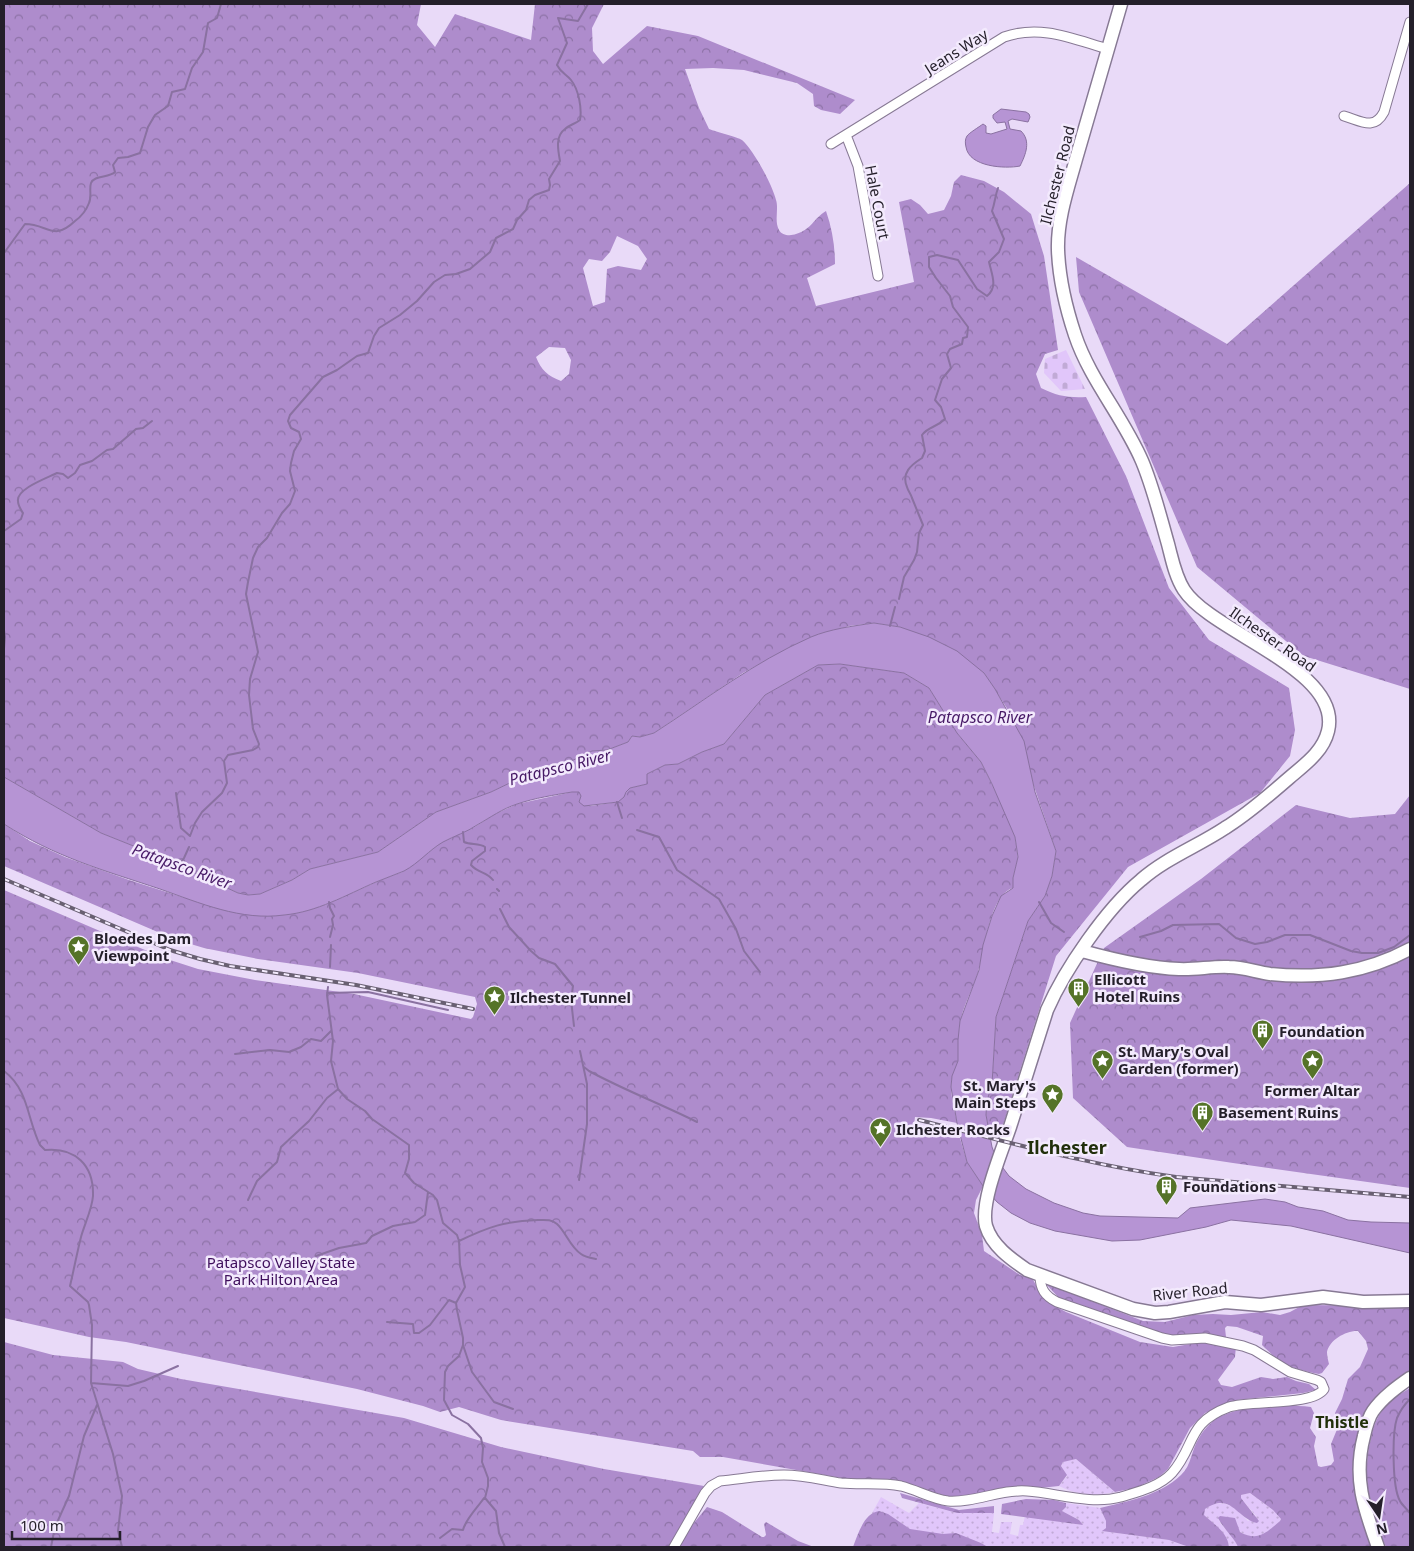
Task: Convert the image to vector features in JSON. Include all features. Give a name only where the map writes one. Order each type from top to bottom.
[{"type":"street","name":"Ilchester Road","points":[[985,1210],[1002,1150],[1047,1010],[1056,988],[1122,898],[1142,879],[1161,866],[1242,817],[1308,762],[1325,739],[1329,719],[1327,707],[1310,683],[1288,665],[1201,608],[1184,590],[1173,563],[1155,498],[1141,459],[1086,361],[1076,337],[1063,292],[1058,248],[1060,225],[1083,135],[1121,4]]},
{"type":"street","points":[[1344,116],[1368,124],[1378,122],[1384,112],[1410,22]]},
{"type":"street","name":"Jeans Way","points":[[831,144],[1004,37],[1038,31],[1052,33],[1108,49]]},
{"type":"street","name":"Hale Court","points":[[846,135],[858,166],[878,276]]},
{"type":"street","points":[[1082,952],[1160,968],[1181,969],[1230,966],[1269,974],[1304,975],[1342,973],[1363,969],[1410,949]]},
{"type":"street","name":"River Road","points":[[985,1210],[986,1225],[991,1236],[997,1245],[1015,1262],[1040,1275],[1133,1309],[1155,1313],[1225,1302],[1261,1305],[1323,1298],[1363,1302],[1410,1301]]},
{"type":"street","points":[[674,1547],[705,1493],[720,1480],[785,1475],[811,1477],[841,1483],[902,1486],[940,1500],[950,1501],[1026,1491],[1087,1499],[1103,1500],[1118,1498],[1152,1486],[1171,1474],[1200,1424],[1211,1416],[1230,1407],[1243,1404],[1310,1398],[1321,1393],[1324,1389],[1317,1380],[1290,1372],[1254,1350],[1243,1346],[1205,1338],[1172,1340],[1162,1338],[1057,1302],[1044,1293],[1041,1288],[1040,1275]]},
{"type":"street","points":[[1378,1547],[1362,1498],[1359,1478],[1359,1460],[1362,1444],[1372,1412],[1389,1393],[1410,1378]]},
{"type":"green space","points":[[4,4],[421,4],[417,25],[435,47],[455,14],[531,40],[535,4],[604,4],[592,28],[593,51],[603,64],[647,26],[698,36],[855,100],[840,114],[821,110],[814,106],[813,94],[797,83],[744,70],[685,69],[709,129],[742,140],[752,151],[762,168],[776,200],[777,223],[780,232],[794,235],[801,232],[826,211],[833,237],[835,264],[807,278],[816,306],[914,282],[899,202],[911,199],[928,214],[944,210],[951,196],[954,182],[961,175],[984,181],[1004,192],[1031,214],[1044,256],[1058,350],[1045,354],[1036,374],[1041,388],[1063,396],[1086,397],[1126,476],[1169,588],[1209,640],[1289,688],[1295,730],[1290,756],[1260,793],[1128,867],[1056,956],[1003,1125],[989,1130],[986,1115],[987,1101],[992,1084],[996,1017],[1028,921],[1045,896],[1052,876],[1056,851],[1008,710],[984,673],[900,627],[874,623],[849,626],[776,655],[743,673],[654,733],[640,737],[632,736],[628,742],[607,750],[592,751],[559,767],[514,781],[491,792],[436,812],[378,852],[310,869],[292,880],[260,894],[248,895],[238,893],[156,855],[101,833],[4,777]],"holes":[[[617,236],[638,246],[647,259],[641,270],[618,266],[607,269],[605,302],[593,306],[583,268],[589,259],[602,261],[610,252]],[[549,347],[565,348],[571,360],[569,374],[561,381],[546,372],[540,366],[536,357]]]},
{"type":"green space","points":[[1410,183],[1410,689],[1304,656],[1197,567],[1079,292],[1076,257],[1227,344]]},
{"type":"green space","points":[[1066,350],[1085,389],[1061,391],[1044,373],[1045,359]]},
{"type":"green space","name":"Patapsco Valley State Park Hilton Area","points":[[840,664],[904,673],[929,688],[957,733],[981,762],[1008,817],[1015,837],[1018,858],[1013,878],[1013,888],[998,901],[993,912],[978,972],[960,1023],[958,1061],[951,1086],[957,1123],[915,1117],[914,1124],[936,1134],[960,1138],[967,1162],[983,1186],[976,1200],[974,1213],[982,1235],[984,1251],[1020,1275],[1032,1278],[1041,1294],[1051,1304],[1140,1342],[1173,1347],[1202,1342],[1236,1346],[1235,1357],[1218,1380],[1221,1385],[1232,1387],[1261,1377],[1273,1379],[1287,1377],[1309,1384],[1316,1390],[1237,1400],[1205,1413],[1190,1428],[1168,1469],[1159,1477],[1135,1488],[1115,1492],[1076,1459],[1063,1462],[1061,1466],[1067,1475],[1059,1486],[951,1497],[923,1490],[904,1482],[853,1480],[723,1457],[700,1457],[693,1451],[501,1420],[459,1407],[440,1412],[357,1389],[126,1342],[89,1337],[4,1318],[4,890],[167,959],[198,969],[255,980],[354,994],[471,1019],[477,1004],[475,997],[358,973],[258,959],[204,948],[174,939],[4,866],[4,824],[30,841],[65,857],[182,897],[284,915],[302,912],[327,904],[402,872],[442,842],[517,804],[572,792],[579,792],[590,806],[618,802],[630,788],[647,784],[647,774],[665,765],[678,764],[724,744],[765,695],[818,665]]},
{"type":"green space","points":[[1410,795],[1410,1188],[1127,1147],[1073,1098],[1070,1023],[1104,948],[1201,879],[1296,805],[1350,818],[1395,814]]},
{"type":"green space","points":[[1045,1283],[1143,1321],[1165,1322],[1193,1315],[1213,1314],[1231,1315],[1262,1312],[1280,1315],[1303,1305],[1410,1306],[1410,1377],[1371,1407],[1355,1469],[1354,1490],[1362,1521],[1373,1547],[1238,1547],[1220,1522],[1218,1518],[1220,1516],[1235,1518],[1240,1532],[1252,1536],[1262,1535],[1281,1519],[1273,1510],[1250,1493],[1241,1495],[1241,1498],[1259,1521],[1257,1523],[1227,1504],[1214,1504],[1205,1509],[1204,1515],[1223,1533],[1229,1547],[1189,1547],[1169,1540],[1102,1531],[1106,1528],[1106,1521],[1100,1508],[1143,1497],[1172,1482],[1185,1471],[1196,1443],[1210,1424],[1220,1416],[1244,1409],[1278,1406],[1311,1407],[1314,1413],[1310,1428],[1316,1437],[1314,1446],[1318,1466],[1331,1465],[1334,1461],[1331,1444],[1338,1427],[1335,1413],[1342,1399],[1348,1379],[1360,1367],[1368,1349],[1366,1341],[1358,1331],[1344,1334],[1331,1344],[1327,1352],[1329,1364],[1319,1374],[1294,1368],[1282,1362],[1262,1345],[1263,1336],[1237,1327],[1227,1326],[1225,1328],[1226,1337],[1224,1338],[1199,1334],[1166,1337],[1059,1298]]},
{"type":"green space","points":[[4,1342],[53,1355],[123,1362],[138,1369],[181,1379],[404,1418],[501,1447],[604,1469],[704,1486],[670,1547],[4,1547]]},
{"type":"green space","points":[[1410,1388],[1410,1547],[1386,1547],[1369,1494],[1367,1480],[1368,1453],[1377,1419],[1382,1411],[1388,1403]]},
{"type":"green space","points":[[1076,1459],[1115,1492],[1086,1494],[1059,1486],[1067,1476],[1061,1466],[1064,1461]]},
{"type":"green space","points":[[900,1493],[959,1510],[994,1506],[994,1513],[957,1513],[902,1498]]},
{"type":"green space","points":[[1250,1493],[1273,1510],[1281,1519],[1264,1535],[1249,1537],[1218,1519],[1238,1547],[1229,1547],[1229,1544],[1204,1515],[1204,1509],[1217,1503],[1223,1503],[1238,1511],[1248,1521],[1256,1516],[1241,1498],[1241,1495]]},
{"type":"green space","points":[[881,1497],[909,1513],[919,1503],[957,1513],[994,1513],[992,1532],[999,1533],[1001,1522],[1012,1522],[1010,1534],[1018,1536],[1020,1525],[1023,1525],[1025,1516],[1082,1525],[1079,1520],[1062,1511],[1066,1507],[1066,1503],[1100,1508],[1106,1521],[1106,1528],[1103,1531],[1169,1540],[1189,1547],[988,1547],[981,1543],[971,1547],[853,1547]]},
{"type":"green space","points":[[1026,1499],[1054,1500],[1066,1503],[1066,1507],[1062,1511],[1079,1520],[1083,1525],[1001,1514],[1002,1504]]},
{"type":"green space","points":[[707,1507],[722,1512],[762,1537],[766,1535],[764,1524],[766,1522],[798,1541],[814,1547],[679,1547],[689,1529]]},
{"type":"green space","points":[[879,1511],[888,1514],[910,1529],[943,1534],[956,1533],[988,1547],[853,1547],[859,1530],[866,1520],[869,1516]]},
{"type":"water","points":[[1001,109],[1026,112],[1030,117],[1028,122],[1012,119],[1008,121],[1010,129],[1021,131],[1026,139],[1026,152],[1020,166],[997,167],[980,163],[969,154],[966,147],[965,141],[967,136],[983,124],[986,126],[986,133],[991,134],[1007,129],[1005,122],[997,123],[993,118],[993,115]]},
{"type":"water","name":"Patapsco River","points":[[874,623],[900,627],[929,637],[957,651],[984,673],[1024,741],[1035,792],[1056,851],[1052,876],[1045,896],[1028,921],[996,1017],[992,1084],[987,1101],[986,1115],[992,1147],[997,1160],[1009,1176],[1026,1189],[1054,1203],[1083,1213],[1100,1216],[1178,1218],[1190,1208],[1265,1199],[1323,1211],[1348,1220],[1410,1223],[1410,1253],[1291,1226],[1231,1220],[1140,1240],[1112,1241],[1055,1231],[1030,1223],[1011,1213],[997,1202],[983,1186],[967,1162],[957,1123],[951,1087],[952,1076],[958,1061],[960,1021],[979,970],[983,945],[992,916],[1001,896],[1013,888],[1013,878],[1018,857],[1015,837],[981,762],[957,733],[929,688],[904,673],[840,664],[818,665],[765,695],[724,744],[678,764],[665,765],[647,774],[647,784],[630,788],[618,802],[584,806],[579,802],[581,796],[579,792],[572,792],[517,804],[443,842],[404,871],[331,902],[296,913],[268,916],[252,915],[205,905],[80,862],[42,845],[4,824],[4,777],[101,833],[156,855],[238,893],[248,895],[260,894],[292,880],[310,869],[378,852],[436,812],[491,792],[514,781],[559,767],[592,751],[607,750],[628,742],[632,736],[640,737],[654,733],[730,682],[770,658],[811,637],[834,630]]},
{"type":"waterway","points":[[4,253],[25,224],[56,231],[67,227],[80,217],[87,208],[90,201],[90,185],[93,180],[115,172],[113,165],[118,158],[140,153],[148,127],[155,115],[168,106],[172,92],[185,89],[192,68],[203,52],[208,23],[217,18],[221,4]]},
{"type":"waterway","points":[[190,836],[202,812],[222,793],[227,783],[224,761],[228,755],[253,750],[259,744],[253,729],[249,695],[250,679],[258,652],[246,594],[253,558],[258,547],[267,538],[282,513],[290,504],[295,491],[290,471],[294,451],[301,439],[299,432],[291,428],[288,421],[290,415],[323,377],[357,356],[368,353],[379,328],[400,315],[417,301],[434,282],[445,275],[456,274],[470,269],[490,252],[496,238],[513,229],[517,220],[526,210],[529,200],[535,195],[549,190],[549,179],[560,161],[558,139],[562,132],[580,120],[581,116],[576,89],[571,80],[557,65],[567,43],[558,18],[578,21],[588,4]]},
{"type":"waterway","points":[[899,599],[904,577],[917,552],[919,533],[923,525],[907,488],[905,482],[906,474],[922,458],[925,451],[922,435],[945,419],[941,407],[935,400],[942,379],[951,368],[947,354],[950,349],[962,344],[963,338],[967,337],[968,327],[953,307],[950,296],[929,267],[929,257],[937,255],[958,260],[977,289],[987,296],[993,285],[993,276],[989,262],[999,252],[1004,239],[992,211],[998,188]]},
{"type":"waterway","points":[[4,531],[21,519],[23,513],[18,501],[22,492],[27,488],[57,473],[63,474],[68,478],[75,473],[80,465],[92,461],[107,450],[113,449],[136,429],[143,428],[152,421]]},
{"type":"waterway","points":[[890,626],[895,607]]},
{"type":"waterway","points":[[4,630],[4,649]]},
{"type":"waterway","points":[[176,793],[181,828],[190,836]]},
{"type":"waterway","points":[[617,802],[622,818]]},
{"type":"waterway","points":[[637,830],[659,837],[677,870],[719,899],[736,929],[744,951],[760,972]]},
{"type":"waterway","points":[[463,832],[464,842],[485,847],[485,851],[472,861],[471,865],[493,880]]},
{"type":"waterway","points":[[178,867],[189,847]]},
{"type":"waterway","points":[[329,902],[334,916],[330,937]]},
{"type":"waterway","points":[[1039,902],[1051,923],[1064,932]]},
{"type":"waterway","points":[[500,909],[509,927],[531,951],[539,958],[555,964],[573,986],[571,1000],[574,1026]]},
{"type":"waterway","points":[[1140,937],[1161,931],[1173,925],[1219,924],[1236,938],[1255,944],[1267,942],[1285,935],[1310,935],[1351,951],[1378,953],[1394,947],[1410,935]]},
{"type":"waterway","points":[[330,967],[331,945]]},
{"type":"waterway","points":[[328,987],[327,995],[333,1041],[331,1061],[338,1089],[347,1099],[365,1111],[372,1119],[409,1145],[409,1159],[405,1173],[414,1183],[433,1195],[437,1200],[443,1223],[457,1235],[459,1241],[460,1265],[465,1287],[456,1303],[463,1345],[472,1372],[494,1402],[513,1409]]},
{"type":"waterway","points":[[327,993],[368,992],[448,1010]]},
{"type":"waterway","points":[[235,1054],[270,1050],[289,1052],[301,1047],[311,1039],[321,1041],[331,1031]]},
{"type":"waterway","points":[[579,1180],[587,1124],[587,1084],[580,1051]]},
{"type":"waterway","points":[[584,1067],[697,1122]]},
{"type":"waterway","points":[[4,1071],[12,1079],[23,1096],[40,1145],[45,1150],[56,1150],[74,1155],[81,1160],[90,1175],[93,1196],[70,1286],[89,1305],[92,1325],[91,1383],[113,1454],[122,1496],[118,1531],[122,1547]]},
{"type":"waterway","points":[[248,1200],[257,1181],[277,1162],[281,1147],[309,1121],[327,1098],[337,1090]]},
{"type":"waterway","points":[[316,1256],[339,1248],[366,1243],[372,1236],[393,1226],[415,1222],[425,1215],[428,1192]]},
{"type":"waterway","points":[[459,1241],[488,1228],[506,1223],[548,1220],[555,1222],[560,1227],[577,1251],[584,1256],[596,1259]]},
{"type":"waterway","points":[[387,1322],[413,1324],[414,1333],[419,1333],[430,1325],[449,1300],[456,1303]]},
{"type":"waterway","points":[[463,1345],[459,1356],[448,1366],[445,1372],[444,1400],[452,1415],[468,1424],[481,1438],[483,1448],[482,1462],[488,1478],[485,1498],[496,1511],[499,1533],[505,1547]]},
{"type":"waterway","points":[[91,1383],[128,1386],[178,1366]]},
{"type":"waterway","points":[[1410,1399],[1397,1418],[1394,1435],[1397,1494],[1410,1513]]},
{"type":"waterway","points":[[51,1547],[55,1527],[69,1496],[84,1436],[97,1405]]},
{"type":"waterway","points":[[440,1538],[452,1529],[463,1530],[469,1518],[484,1498]]},
{"type":"railway","points":[[4,879],[170,950],[200,959],[230,966],[356,985],[473,1009]]},
{"type":"railway","points":[[919,1120],[1047,1152],[1143,1172],[1176,1177],[1410,1197]]},
{"type":"place","name":"Bloedes Dam Viewpoint","points":[[78,966]]},
{"type":"place","name":"Ellicott Hotel Ruins","points":[[1078,1007]]},
{"type":"place","name":"Ilchester Tunnel","points":[[494,1016]]},
{"type":"place","name":"Foundation","points":[[1263,1050]]},
{"type":"place","name":"St. Mary's Oval Garden (former)","points":[[1102,1079]]},
{"type":"place","name":"Former Altar","points":[[1312,1080]]},
{"type":"place","name":"St. Mary's Main Steps","points":[[1052,1113]]},
{"type":"place","name":"Basement Ruins","points":[[1202,1131]]},
{"type":"place","name":"Ilchester Rocks","points":[[880,1148]]},
{"type":"place","name":"Foundations","points":[[1167,1205]]},
{"type":"district","name":"Ilchester","points":[[1067,1147]]},
{"type":"district","name":"Thistle","points":[[1342,1422]]}]
